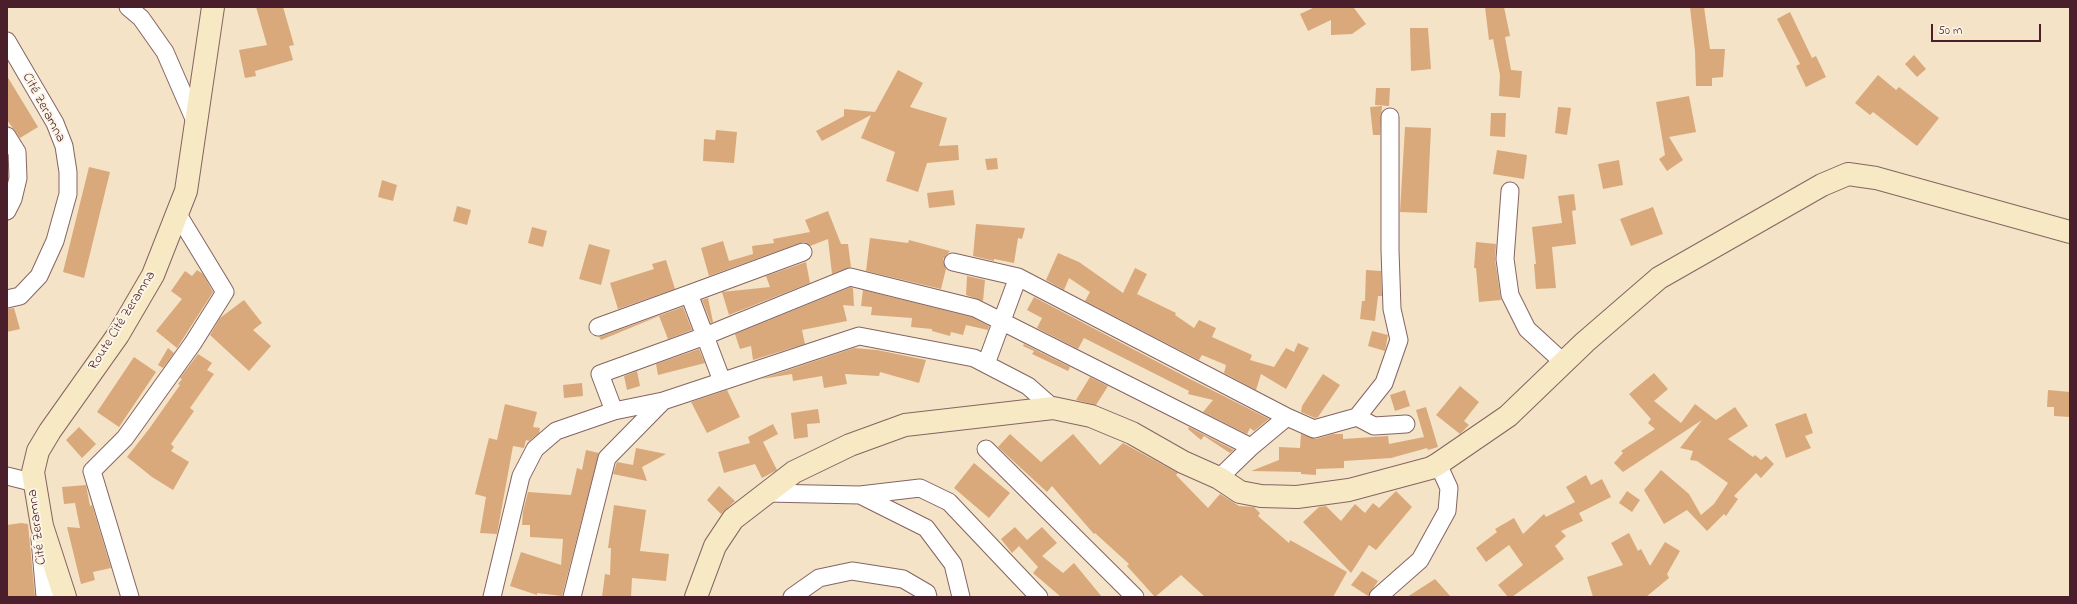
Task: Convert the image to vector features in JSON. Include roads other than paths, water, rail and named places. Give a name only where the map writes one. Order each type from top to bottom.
[{"type":"street","points":[[128,7],[141,18],[165,52],[195,121]]},
{"type":"street","name":"Route Cité Zeramna","points":[[65,597],[42,526],[33,472],[38,451],[50,431],[118,335],[153,275],[186,191],[212,7]]},
{"type":"street","name":"Cité Zeramna","points":[[7,41],[55,123],[64,146],[68,172],[68,194],[55,241],[39,276],[20,296],[7,299]]},
{"type":"street","points":[[953,262],[1018,277],[1287,417],[1314,429],[1357,417],[1384,383],[1399,340],[1392,301],[1390,250],[1390,118]]},
{"type":"street","points":[[7,136],[17,152],[18,178],[13,199],[7,211]]},
{"type":"street","points":[[696,597],[715,546],[733,519],[794,472],[850,445],[905,425],[1053,408],[1091,416],[1132,433],[1183,462],[1219,478],[1240,492],[1261,496],[1297,497],[1349,490],[1431,468],[1508,416],[1617,313],[1659,278],[1822,185],[1848,174],[1876,178],[2070,232]]},
{"type":"street","points":[[1510,191],[1505,259],[1510,295],[1526,329],[1564,363]]},
{"type":"street","points":[[130,597],[92,471],[125,438],[193,343],[225,292],[177,213]]},
{"type":"street","points":[[598,327],[803,252]]},
{"type":"street","points":[[614,411],[600,374],[705,336],[850,277],[975,308],[1002,320],[1251,447]]},
{"type":"street","points":[[986,364],[1018,277]]},
{"type":"street","points":[[689,294],[722,381]]},
{"type":"street","points":[[492,597],[521,476],[535,449],[556,430],[614,411],[663,401],[859,336],[974,358],[1028,386],[1053,408]]},
{"type":"street","points":[[572,597],[608,458],[663,401]]},
{"type":"street","points":[[1219,478],[1251,447],[1287,417]]},
{"type":"street","points":[[1357,417],[1374,426],[1406,424]]},
{"type":"street","points":[[986,449],[1135,597]]},
{"type":"street","points":[[1378,597],[1420,560],[1447,511],[1449,488],[1438,464]]},
{"type":"street","name":"Cité Zeramna","points":[[7,476],[35,484],[45,597]]},
{"type":"street","points":[[767,493],[860,495],[920,488],[949,502],[1039,597]]},
{"type":"street","points":[[860,495],[926,528],[953,564],[961,597]]},
{"type":"street","points":[[792,597],[819,578],[852,571],[904,579],[927,593],[928,597]]}]
